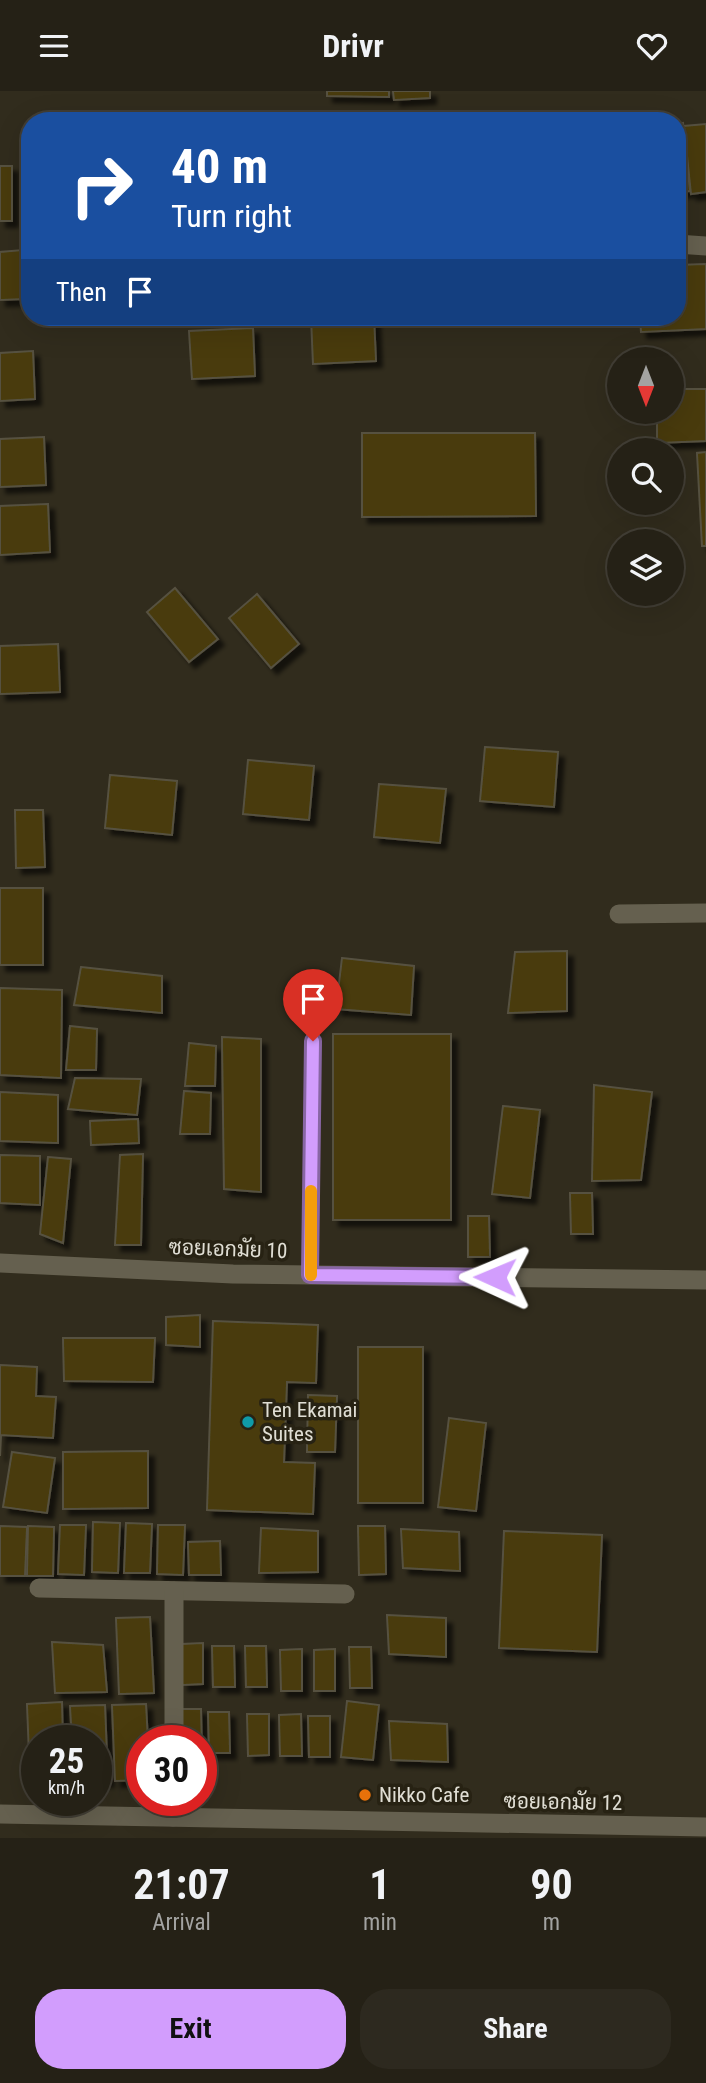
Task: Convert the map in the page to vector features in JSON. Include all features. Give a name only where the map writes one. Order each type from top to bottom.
[{"type":"street","points":[[686,245],[706,246]]},
{"type":"street","points":[[619,914],[706,913]]},
{"type":"street","name":"ซอยเอกมัย 10","points":[[0,1262],[310,1275],[706,1280]]},
{"type":"street","points":[[39,1588],[345,1594]]},
{"type":"street","points":[[174,1591],[174,1725]]},
{"type":"street","name":"ซอยเอกมัย 12","points":[[0,1814],[126,1810]]},
{"type":"street","name":"ซอยเอกมัย 12","points":[[217,1812],[514,1831],[706,1827]]},
{"type":"lane","points":[[310,1275],[313,1041]]},
{"type":"building","points":[[327,91],[389,91],[389,97],[327,96]]},
{"type":"building","points":[[393,91],[430,91],[430,98],[394,100]]},
{"type":"building","points":[[706,124],[706,192],[691,194],[686,126]]},
{"type":"building","points":[[686,152],[690,191],[686,191]]},
{"type":"building","points":[[0,166],[12,166],[12,221],[0,221]]},
{"type":"building","points":[[21,250],[21,299],[0,300],[0,252]]},
{"type":"building","points":[[706,264],[706,329],[641,332],[641,326],[686,326],[686,265]]},
{"type":"building","points":[[311,326],[374,326],[376,361],[313,364]]},
{"type":"building","points":[[253,328],[255,376],[192,379],[189,331]]},
{"type":"building","points":[[33,351],[35,399],[0,401],[0,353]]},
{"type":"building","points":[[684,389],[706,389],[706,441],[684,442],[684,438],[657,438],[657,424],[684,424]]},
{"type":"building","points":[[362,433],[535,433],[536,516],[362,517]]},
{"type":"building","points":[[44,437],[46,485],[0,487],[0,439]]},
{"type":"building","points":[[706,452],[706,546],[702,546],[697,453]]},
{"type":"building","points":[[48,504],[50,552],[0,555],[0,506]]},
{"type":"building","points":[[175,588],[218,639],[189,662],[147,612]]},
{"type":"building","points":[[257,594],[299,644],[271,668],[229,618]]},
{"type":"building","points":[[58,644],[60,692],[0,694],[0,646]]},
{"type":"building","points":[[485,747],[558,752],[554,807],[480,801]]},
{"type":"building","points":[[248,760],[314,766],[309,820],[243,814]]},
{"type":"building","points":[[110,775],[177,781],[172,835],[105,828]]},
{"type":"building","points":[[379,784],[446,789],[440,843],[374,837]]},
{"type":"building","points":[[15,810],[43,810],[45,867],[16,868]]},
{"type":"building","points":[[0,888],[43,888],[43,965],[0,965]]},
{"type":"building","points":[[567,951],[567,1011],[508,1013],[515,952]]},
{"type":"building","points":[[342,958],[414,966],[411,1015],[336,1009]]},
{"type":"building","points":[[81,967],[162,976],[162,1013],[74,1005]]},
{"type":"building","points":[[0,988],[62,990],[61,1078],[0,1075]]},
{"type":"building","points":[[70,1026],[97,1029],[96,1070],[66,1070]]},
{"type":"building","points":[[333,1034],[451,1034],[451,1220],[333,1220]]},
{"type":"building","points":[[222,1037],[261,1039],[261,1192],[224,1189]]},
{"type":"building","points":[[189,1043],[216,1046],[215,1086],[185,1086]]},
{"type":"building","points":[[75,1078],[141,1079],[137,1115],[68,1109]]},
{"type":"building","points":[[594,1085],[652,1092],[641,1180],[592,1181]]},
{"type":"building","points":[[184,1091],[211,1093],[210,1134],[180,1134]]},
{"type":"building","points":[[0,1092],[58,1095],[58,1143],[0,1141]]},
{"type":"building","points":[[503,1106],[540,1110],[530,1198],[492,1194]]},
{"type":"building","points":[[138,1119],[139,1143],[91,1145],[90,1121]]},
{"type":"building","points":[[143,1154],[141,1245],[115,1245],[120,1155]]},
{"type":"building","points":[[0,1155],[40,1156],[40,1205],[0,1203]]},
{"type":"building","points":[[48,1157],[71,1159],[63,1243],[40,1234]]},
{"type":"building","points":[[570,1193],[592,1193],[593,1234],[571,1234]]},
{"type":"building","points":[[468,1216],[489,1216],[490,1257],[468,1257]]},
{"type":"building","points":[[200,1315],[200,1347],[166,1345],[166,1317]]},
{"type":"building","name":"Ten Ekamai Suites","points":[[213,1321],[318,1325],[316,1383],[287,1382],[284,1462],[315,1463],[313,1514],[207,1510]]},
{"type":"building","points":[[63,1338],[155,1338],[153,1382],[64,1381]]},
{"type":"building","points":[[358,1347],[423,1347],[423,1503],[358,1503]]},
{"type":"building","points":[[0,1365],[37,1367],[36,1396],[56,1397],[53,1438],[1,1435],[0,1456]]},
{"type":"building","points":[[308,1395],[337,1396],[335,1452],[307,1452]]},
{"type":"building","points":[[449,1418],[486,1423],[476,1511],[438,1507]]},
{"type":"building","points":[[148,1451],[148,1508],[63,1509],[63,1452]]},
{"type":"building","points":[[12,1452],[55,1458],[47,1513],[3,1507]]},
{"type":"building","points":[[93,1522],[120,1523],[118,1573],[92,1572]]},
{"type":"building","points":[[126,1523],[152,1524],[150,1573],[124,1573]]},
{"type":"building","points":[[60,1525],[86,1525],[84,1575],[58,1574]]},
{"type":"building","points":[[158,1525],[185,1525],[183,1575],[157,1574]]},
{"type":"building","points":[[0,1526],[27,1527],[25,1576],[0,1576]]},
{"type":"building","points":[[28,1526],[54,1527],[53,1576],[27,1576]]},
{"type":"building","points":[[358,1526],[385,1526],[386,1574],[359,1575]]},
{"type":"building","points":[[261,1528],[318,1531],[318,1572],[259,1573]]},
{"type":"building","points":[[401,1529],[459,1532],[460,1571],[403,1568]]},
{"type":"building","points":[[504,1531],[602,1535],[597,1652],[499,1648]]},
{"type":"building","points":[[220,1541],[221,1575],[189,1575],[188,1542]]},
{"type":"building","points":[[387,1615],[446,1618],[446,1657],[389,1654]]},
{"type":"building","points":[[150,1617],[154,1693],[119,1694],[116,1618]]},
{"type":"building","points":[[52,1642],[103,1645],[107,1692],[55,1693]]},
{"type":"building","points":[[203,1643],[203,1684],[182,1685],[182,1644]]},
{"type":"building","points":[[212,1646],[234,1646],[235,1687],[213,1687]]},
{"type":"building","points":[[245,1646],[266,1646],[267,1687],[246,1687]]},
{"type":"building","points":[[349,1647],[371,1647],[372,1688],[350,1688]]},
{"type":"building","points":[[302,1649],[302,1691],[281,1691],[280,1650]]},
{"type":"building","points":[[335,1649],[335,1691],[314,1691],[314,1650]]},
{"type":"building","points":[[347,1701],[379,1705],[373,1760],[341,1757]]},
{"type":"building","points":[[62,1702],[63,1725],[28,1725],[27,1704]]},
{"type":"building","points":[[146,1704],[147,1725],[126,1725],[126,1781],[115,1781],[112,1705]]},
{"type":"building","points":[[105,1705],[106,1725],[71,1725],[70,1706]]},
{"type":"building","points":[[180,1709],[201,1709],[201,1725],[180,1725]]},
{"type":"building","points":[[208,1712],[229,1712],[230,1753],[217,1753],[217,1725],[208,1725]]},
{"type":"building","points":[[247,1714],[269,1714],[269,1755],[248,1756]]},
{"type":"building","points":[[301,1714],[302,1756],[280,1756],[279,1715]]},
{"type":"building","points":[[308,1716],[330,1716],[330,1757],[309,1757]]},
{"type":"building","points":[[389,1721],[447,1724],[448,1762],[391,1760]]},
{"type":"slow traffic","points":[[311,1191],[311,1275]]},
{"type":"place","name":"Ten Ekamai Suites","points":[[248,1422]]},
{"type":"place","name":"Nikko Cafe","points":[[365,1795]]},
{"type":"route","points":[[313,1041],[310,1275],[495,1277]]}]
